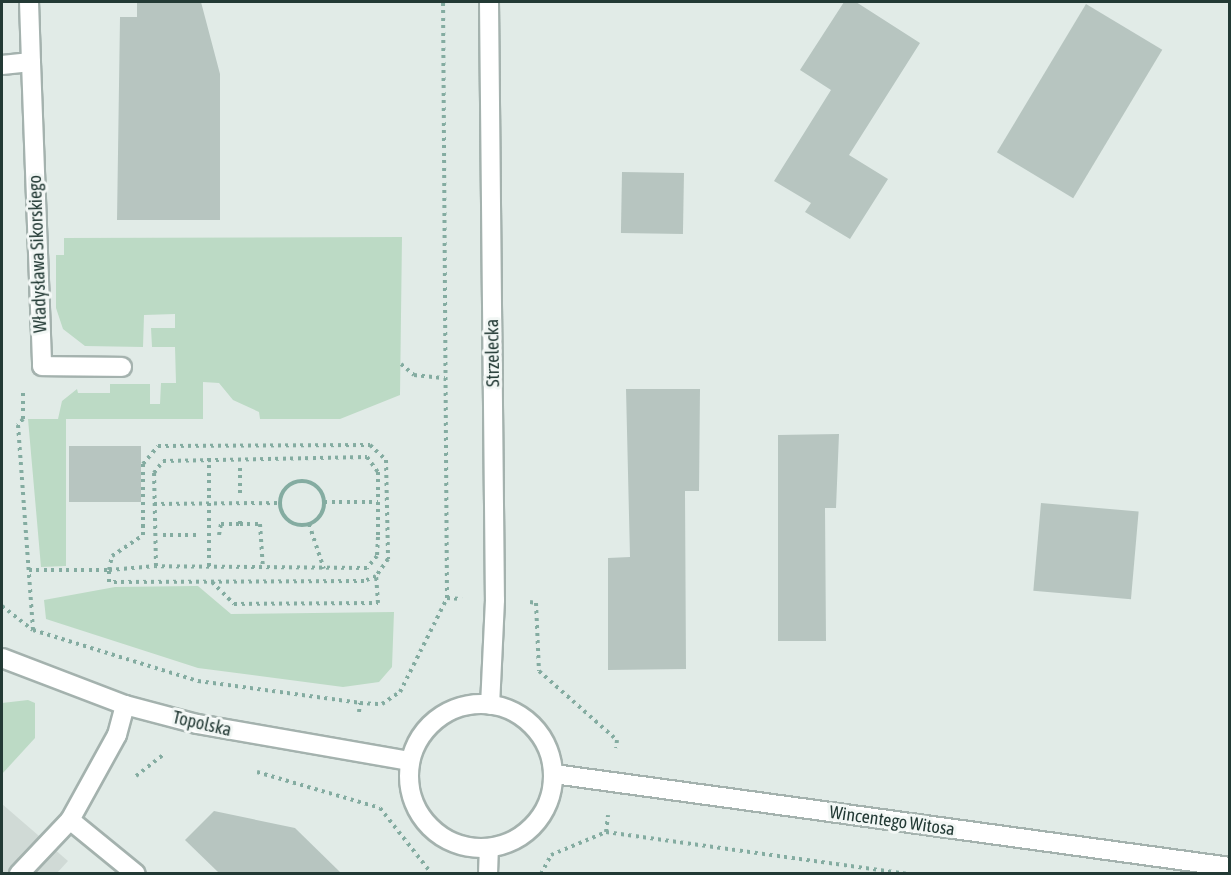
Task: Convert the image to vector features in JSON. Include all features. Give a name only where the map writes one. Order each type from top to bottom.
[{"type":"street","name":"Władysława Sikorskiego","points":[[29,2],[42,366],[122,367]]},
{"type":"street","name":"Strzelecka","points":[[489,2],[495,600],[490,705]]},
{"type":"street","points":[[2,64],[31,62]]},
{"type":"street","name":"Topolska","points":[[2,658],[125,705],[197,724],[410,761]]},
{"type":"street","points":[[19,873],[70,820],[117,735],[125,705]]},
{"type":"street","points":[[469,705],[490,705],[528,720],[542,736],[554,774],[542,816],[510,844],[489,848],[466,848],[427,825],[409,783],[410,761],[431,723],[469,705]]},
{"type":"street","name":"Wincentego Witosa","points":[[554,774],[1230,867]]},
{"type":"street","points":[[70,820],[136,873]]},
{"type":"street","points":[[489,848],[489,873]]},
{"type":"path","points":[[2,606],[33,630],[198,681],[360,703],[382,704],[400,692],[447,598],[443,2]]},
{"type":"path","points":[[401,364],[414,375],[445,378]]},
{"type":"path","points":[[18,425],[33,630]]},
{"type":"path","points":[[355,444],[379,450],[390,469],[388,559],[376,576],[364,581],[109,582],[109,570],[112,556],[143,535],[143,464],[158,446],[355,444]]},
{"type":"path","points":[[29,570],[109,570],[156,566],[209,570],[324,569],[373,563],[378,472],[367,457],[164,460],[154,473],[156,566]]},
{"type":"path","points":[[208,458],[209,570]]},
{"type":"path","points":[[240,468],[240,493]]},
{"type":"path","points":[[302,480],[320,489],[324,502],[321,515],[309,524],[288,520],[280,503],[288,486],[302,480]]},
{"type":"path","points":[[324,502],[378,502]]},
{"type":"path","points":[[154,504],[280,503]]},
{"type":"path","points":[[240,517],[240,525]]},
{"type":"path","points":[[219,535],[221,524],[260,525],[263,570]]},
{"type":"path","points":[[309,524],[324,569]]},
{"type":"path","points":[[164,535],[199,535]]},
{"type":"path","points":[[212,581],[234,604],[378,603],[376,576]]},
{"type":"path","points":[[447,598],[536,603],[539,671],[617,740],[606,832]]},
{"type":"path","points":[[359,712],[360,703]]},
{"type":"path","points":[[128,785],[156,755],[174,755]]},
{"type":"path","points":[[249,770],[380,808],[432,873]]},
{"type":"path","points":[[541,873],[551,855],[606,832],[908,873]]},
{"type":"shaded area","points":[[2,804],[68,861],[57,873],[2,873]]},
{"type":"green space","points":[[402,237],[400,395],[340,419],[260,419],[259,412],[233,400],[219,383],[203,382],[203,419],[66,419],[66,566],[41,567],[28,419],[58,419],[62,401],[77,389],[78,393],[110,393],[110,384],[150,384],[150,404],[160,404],[161,383],[176,383],[175,347],[152,347],[151,328],[175,328],[175,314],[144,315],[143,347],[85,346],[63,329],[56,308],[56,255],[64,255],[64,238]]},
{"type":"green space","points":[[198,586],[231,614],[394,612],[392,667],[379,682],[343,687],[198,668],[46,619],[44,600],[115,587]]},
{"type":"green space","points":[[28,700],[35,703],[35,738],[2,774],[2,703]]},
{"type":"building","points":[[137,2],[201,2],[220,74],[220,220],[117,220],[120,17],[137,17]]},
{"type":"building","points":[[844,2],[856,2],[920,43],[849,155],[888,179],[850,239],[805,212],[811,203],[774,181],[831,90],[800,70]]},
{"type":"building","points":[[1086,4],[1162,50],[1073,198],[997,152]]},
{"type":"building","points":[[622,172],[684,173],[683,234],[621,233]]},
{"type":"building","points":[[626,389],[700,389],[699,491],[685,491],[686,669],[608,670],[608,558],[630,557]]},
{"type":"building","points":[[839,434],[836,508],[825,508],[826,641],[778,641],[778,435]]},
{"type":"building","points":[[69,446],[141,446],[141,502],[69,502]]},
{"type":"building","points":[[1041,503],[1139,512],[1131,599],[1033,591]]},
{"type":"building","points":[[214,811],[295,828],[341,873],[219,873],[185,840]]}]
